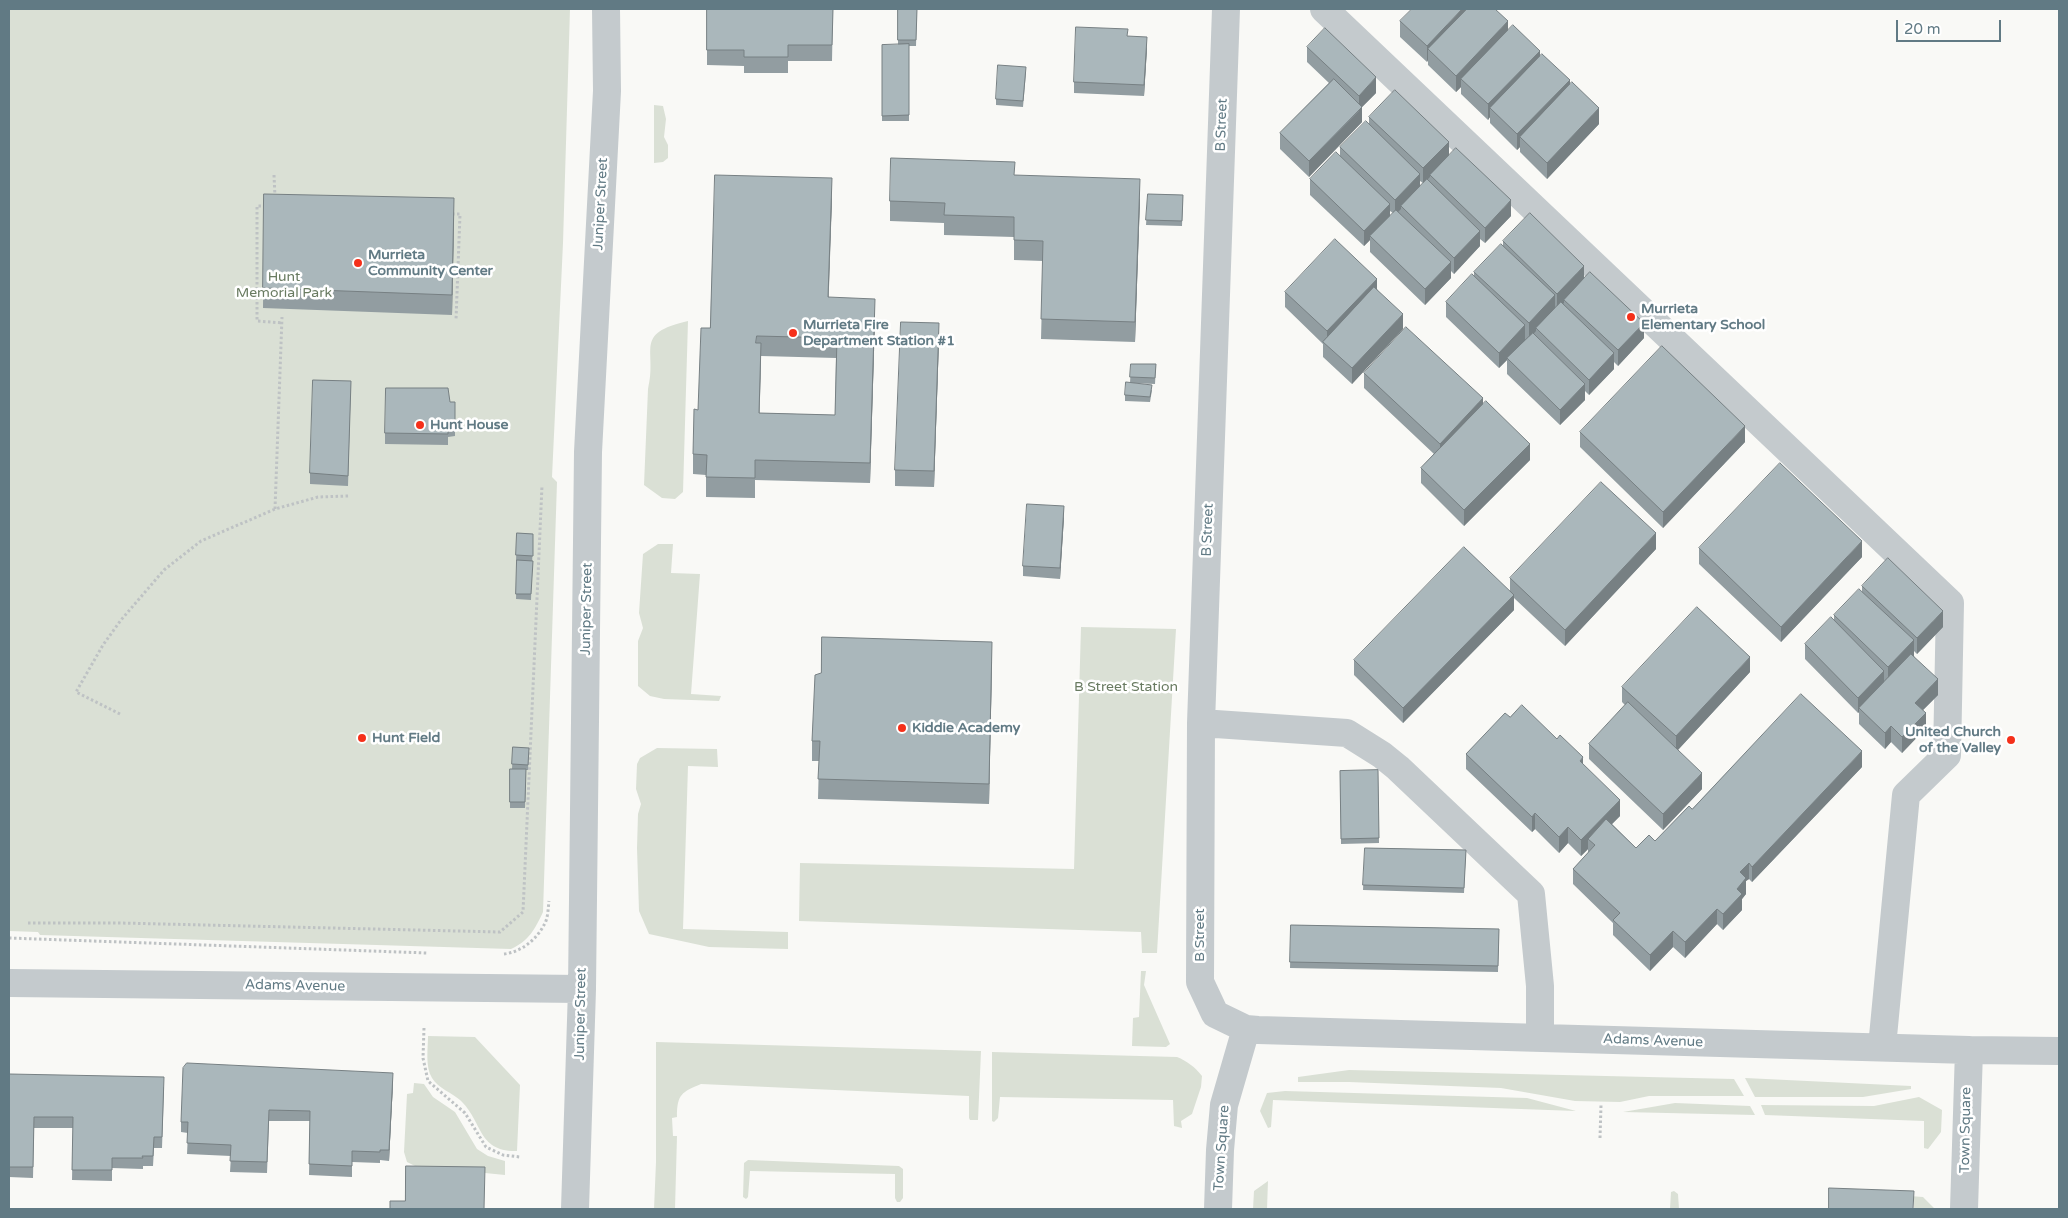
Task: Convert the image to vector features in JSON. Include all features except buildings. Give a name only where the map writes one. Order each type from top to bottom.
[{"type":"street","name":"Juniper Street","points":[[575,1209],[582,989],[588,452],[607,91],[606,9]]},
{"type":"street","name":"B Street","points":[[1226,9],[1201,723],[1200,982],[1215,1014],[1246,1030]]},
{"type":"street","points":[[1324,9],[1950,603],[1947,755],[1906,795],[1882,1047]]},
{"type":"street","points":[[1201,723],[1347,733],[1382,755],[1398,768],[1531,894],[1540,986],[1540,1038]]},
{"type":"street","name":"Adams Avenue","points":[[9,983],[582,989]]},
{"type":"street","name":"Adams Avenue","points":[[1246,1030],[2059,1051]]},
{"type":"street","name":"Town Square","points":[[1218,1209],[1224,1105],[1246,1030]]},
{"type":"street","name":"Town Square","points":[[1964,1209],[1969,1050]]},
{"type":"path","points":[[274,175],[275,205],[258,206],[257,321],[283,323]]},
{"type":"path","points":[[451,214],[460,214],[456,320]]},
{"type":"path","points":[[275,509],[282,317]]},
{"type":"path","points":[[28,923],[120,923],[500,932],[523,912],[542,486]]},
{"type":"path","points":[[120,714],[76,692],[103,645],[121,620],[164,570],[201,541],[275,509],[318,497],[349,496]]},
{"type":"path","points":[[496,955],[513,953],[531,942],[545,924],[549,899]]},
{"type":"path","points":[[9,938],[437,953]]},
{"type":"path","points":[[424,1028],[424,1058],[428,1082],[465,1113],[486,1147],[503,1155],[520,1157]]},
{"type":"path","points":[[1600,1138],[1601,1105]]},
{"type":"green space","name":"Hunt Memorial Park","points":[[9,9],[570,9],[563,243],[552,477],[557,482],[543,912],[531,934],[517,946],[511,949],[40,935],[38,932],[9,931]]},
{"type":"green space","points":[[654,105],[663,106],[666,119],[664,137],[668,145],[668,158],[663,162],[654,163]]},
{"type":"green space","points":[[688,321],[683,492],[675,499],[662,498],[644,485],[651,345],[653,338],[660,331]]},
{"type":"green space","points":[[658,544],[673,544],[671,573],[700,574],[691,694],[721,696],[719,701],[664,699],[650,696],[638,686],[638,641],[643,628],[639,613],[643,554]]},
{"type":"green space","name":"B Street Station","points":[[1081,627],[1176,629],[1157,953],[1142,953],[1141,932],[799,921],[800,863],[1074,869]]},
{"type":"green space","points":[[657,748],[717,749],[718,767],[688,766],[683,929],[788,932],[788,949],[709,947],[649,934],[639,911],[637,848],[638,814],[641,804],[636,789],[637,764],[640,758]]},
{"type":"green space","points":[[1141,971],[1146,971],[1144,985],[1170,1044],[1166,1047],[1132,1046],[1133,1018],[1139,1017]]},
{"type":"green space","points":[[428,1036],[475,1037],[520,1085],[517,1151],[504,1150],[487,1141],[473,1117],[460,1100],[435,1082],[428,1068]]},
{"type":"green space","points":[[656,1042],[981,1051],[978,1120],[970,1120],[969,1118],[969,1096],[701,1084],[689,1089],[682,1095],[678,1103],[677,1117],[672,1118],[673,1136],[677,1136],[675,1209],[654,1209]]},
{"type":"green space","points":[[992,1052],[1177,1057],[1191,1065],[1202,1076],[1201,1087],[1192,1114],[1181,1121],[1182,1128],[1174,1126],[1173,1100],[1000,1097],[998,1118],[994,1122],[992,1121]]},
{"type":"green space","points":[[1349,1070],[1734,1079],[1744,1096],[1649,1096],[1620,1102],[1575,1101],[1501,1088],[1349,1082],[1298,1082],[1298,1077]]},
{"type":"green space","points":[[1745,1078],[1911,1086],[1911,1089],[1863,1097],[1755,1097]]},
{"type":"green space","points":[[414,1083],[424,1084],[433,1097],[455,1112],[477,1149],[488,1156],[505,1161],[505,1175],[415,1166],[407,1162],[404,1152],[407,1094],[413,1093]]},
{"type":"green space","points":[[1285,1091],[1527,1098],[1576,1111],[1273,1100],[1271,1127],[1268,1128],[1260,1111],[1267,1093]]},
{"type":"green space","points":[[1919,1097],[1942,1110],[1941,1132],[1928,1149],[1924,1148],[1924,1121],[1765,1115],[1761,1105],[1874,1106]]},
{"type":"green space","points":[[1675,1103],[1750,1106],[1755,1115],[1623,1112]]},
{"type":"green space","points":[[748,1160],[899,1166],[903,1169],[903,1198],[900,1202],[897,1202],[895,1198],[895,1174],[750,1171],[748,1197],[746,1199],[743,1197],[744,1163]]},
{"type":"green space","points":[[1268,1181],[1267,1209],[1253,1209],[1254,1191]]},
{"type":"green space","points":[[1674,1191],[1678,1194],[1679,1209],[1670,1209],[1671,1192]]},
{"type":"green space","points":[[1868,1193],[1923,1197],[1935,1209],[1914,1209],[1914,1202]]},
{"type":"place","name":"Murrieta Community Center","points":[[358,263]]},
{"type":"place","name":"Murrieta Elementary School","points":[[1631,317]]},
{"type":"place","name":"Murrieta Fire Department Station #1","points":[[793,333]]},
{"type":"place","name":"Hunt House","points":[[420,425]]},
{"type":"place","name":"Kiddie Academy","points":[[902,728]]},
{"type":"place","name":"Hunt Field","points":[[362,738]]},
{"type":"place","name":"United Church of the Valley","points":[[2011,740]]}]
